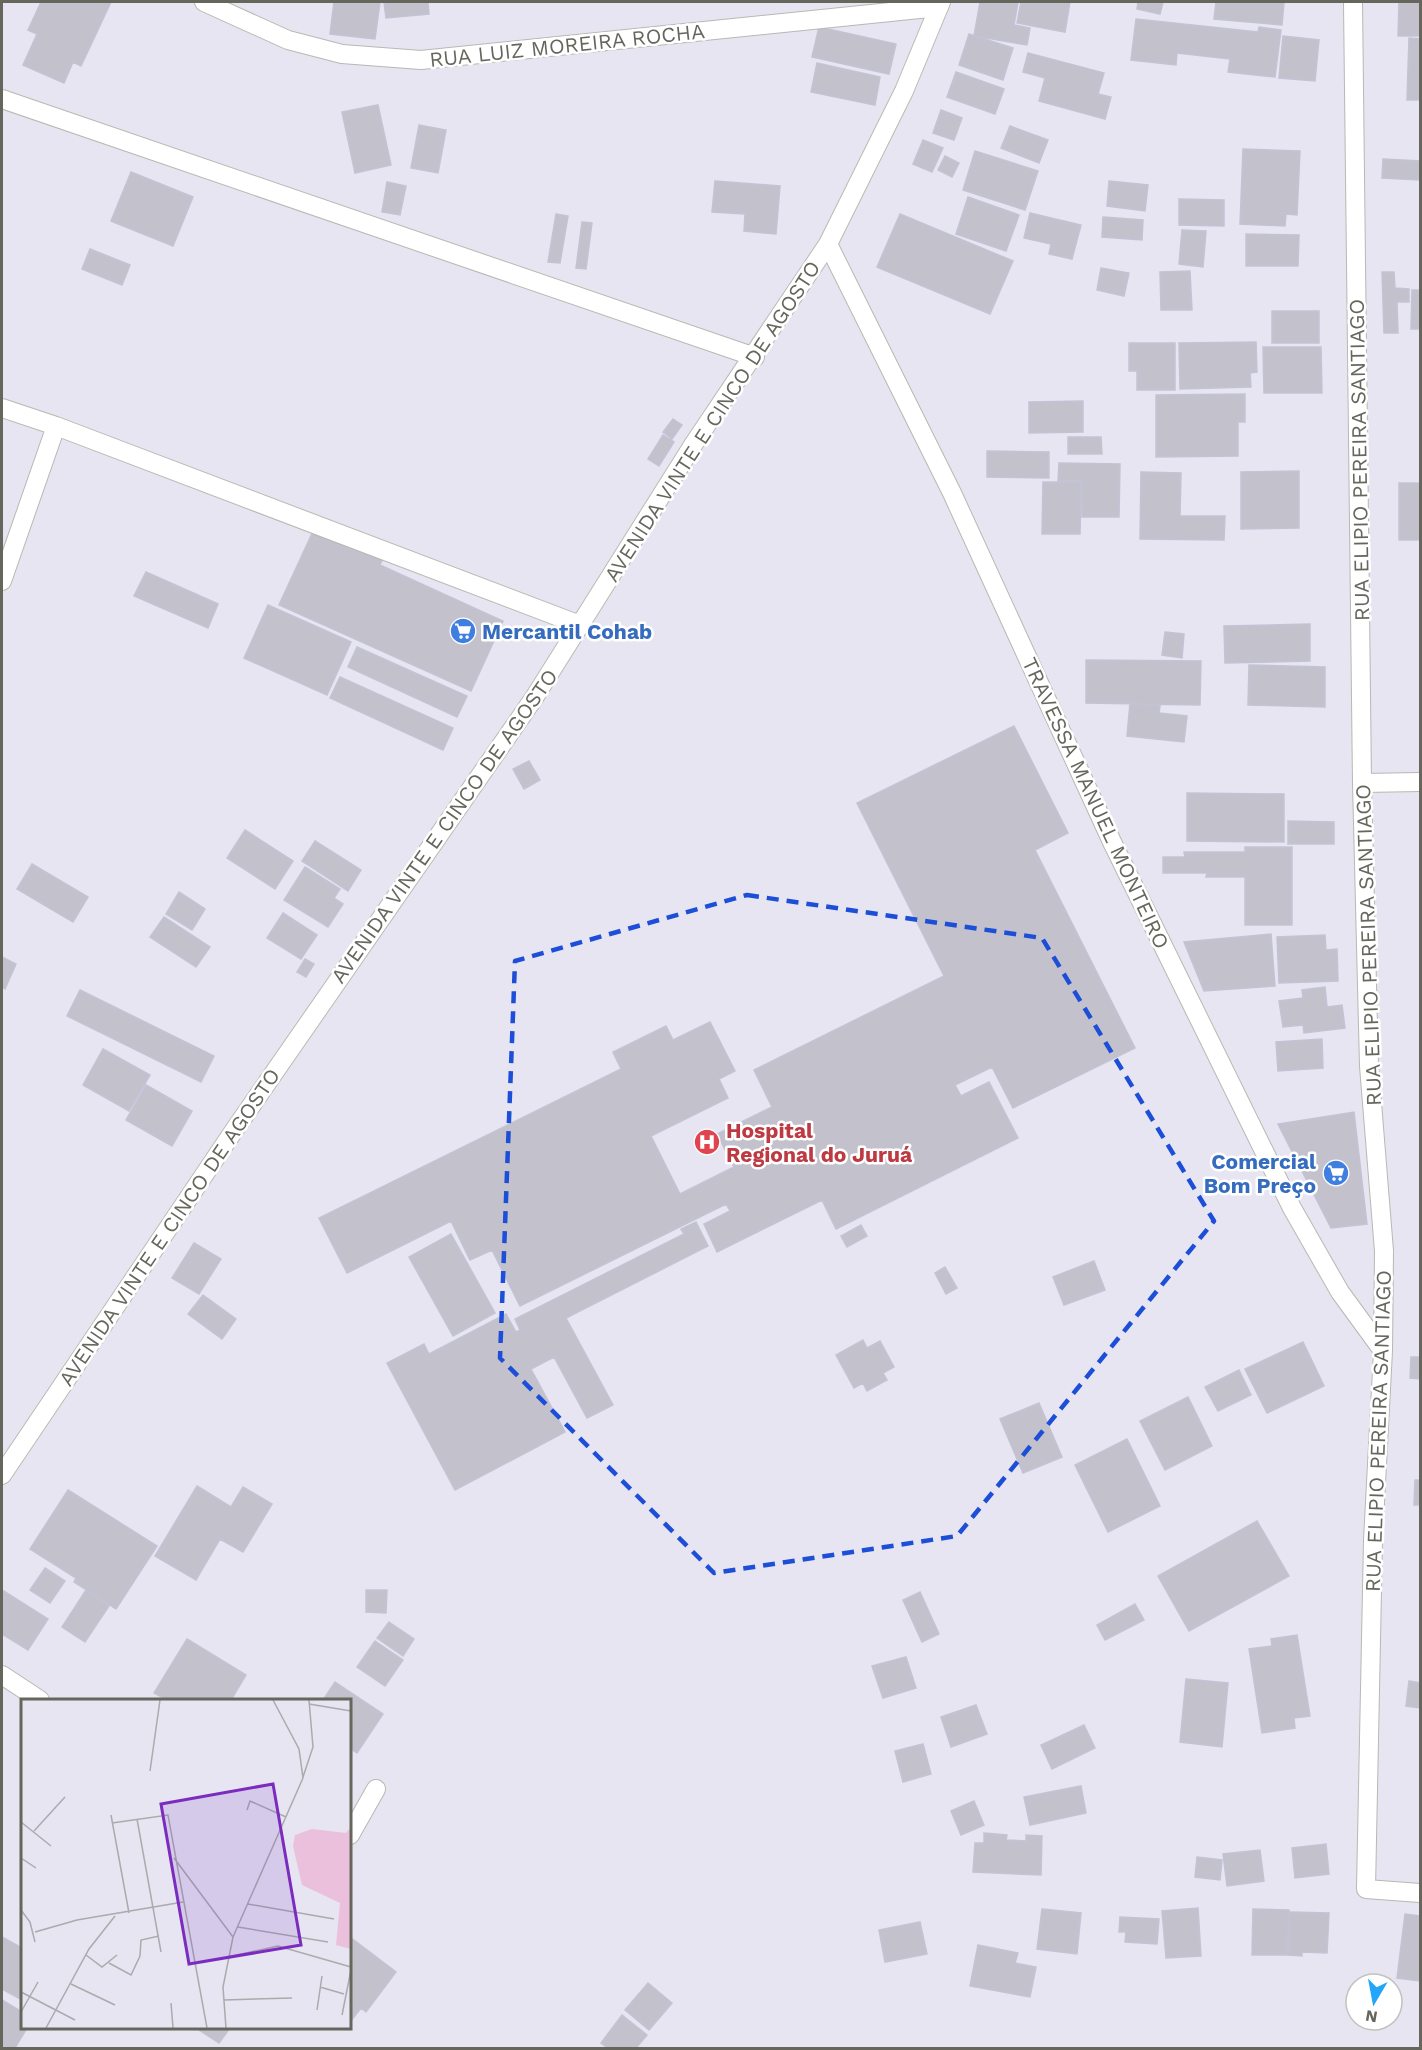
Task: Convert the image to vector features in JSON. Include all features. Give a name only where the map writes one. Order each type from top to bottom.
[{"type":"street","name":"RUA LUIZ MOREIRA ROCHA","points":[[204,2],[288,40],[342,54],[422,60],[940,4]]},
{"type":"street","name":"RUA ELIPIO PEREIRA SANTIAGO","points":[[1353,2],[1362,783],[1369,1066],[1384,1251],[1383,1351],[1373,1540],[1366,1889],[1420,1893]]},
{"type":"street","name":"AVENIDA VINTE E CINCO DE AGOSTO","points":[[2,1475],[281,1061],[534,698],[693,445],[828,244],[904,91],[940,4]]},
{"type":"street","points":[[2,99],[754,357]]},
{"type":"street","name":"TRAVESSA MANUEL MONTEIRO","points":[[828,244],[952,493],[1112,842],[1292,1208],[1340,1292],[1383,1351]]},
{"type":"street","points":[[2,408],[56,426],[580,626]]},
{"type":"street","points":[[2,581],[56,426]]},
{"type":"street","points":[[1362,783],[1420,782]]},
{"type":"street","points":[[2,1675],[37,1699]]},
{"type":"street","points":[[351,1833],[376,1789]]},
{"type":"highlighted area","points":[[747,895],[1042,938],[1214,1221],[957,1536],[714,1573],[500,1358],[515,961]]},
{"type":"building","points":[[41,2],[111,2],[81,66],[73,62],[64,83],[23,65],[37,34],[28,30]]},
{"type":"building","points":[[334,2],[380,2],[375,39],[330,34]]},
{"type":"building","points":[[384,2],[428,2],[429,14],[386,18]]},
{"type":"building","points":[[980,2],[1018,2],[1014,25],[1030,28],[1027,45],[974,36]]},
{"type":"building","points":[[1021,2],[1070,2],[1065,32],[1017,23]]},
{"type":"building","points":[[1138,2],[1163,2],[1160,14],[1137,9]]},
{"type":"building","points":[[1216,2],[1284,2],[1282,25],[1214,19]]},
{"type":"building","points":[[1399,2],[1420,3],[1420,36],[1398,36]]},
{"type":"building","points":[[1136,19],[1258,32],[1259,27],[1281,30],[1275,77],[1228,72],[1230,59],[1177,53],[1176,65],[1131,60]]},
{"type":"building","points":[[819,27],[896,44],[889,74],[812,57]]},
{"type":"building","points":[[969,34],[1013,48],[1003,80],[959,65]]},
{"type":"building","points":[[1283,36],[1319,40],[1315,81],[1279,78]]},
{"type":"building","points":[[1409,38],[1420,39],[1420,100],[1407,100]]},
{"type":"building","points":[[1028,53],[1104,73],[1098,94],[1111,97],[1105,119],[1039,101],[1045,78],[1023,72]]},
{"type":"building","points":[[817,63],[880,77],[875,105],[811,92]]},
{"type":"building","points":[[956,72],[1004,89],[995,114],[947,97]]},
{"type":"building","points":[[378,105],[391,165],[355,173],[342,112]]},
{"type":"building","points":[[941,110],[962,118],[954,140],[933,133]]},
{"type":"building","points":[[419,125],[446,130],[438,173],[411,168]]},
{"type":"building","points":[[1010,126],[1048,140],[1039,163],[1001,148]]},
{"type":"building","points":[[923,140],[943,148],[932,172],[913,164]]},
{"type":"building","points":[[1243,149],[1300,151],[1297,215],[1286,214],[1285,226],[1240,224]]},
{"type":"building","points":[[975,151],[1038,171],[1025,210],[963,190]]},
{"type":"building","points":[[945,156],[959,163],[952,177],[938,170]]},
{"type":"building","points":[[1383,159],[1420,161],[1420,180],[1382,178]]},
{"type":"building","points":[[131,172],[193,197],[173,246],[111,221]]},
{"type":"building","points":[[715,181],[780,186],[776,234],[744,231],[745,214],[712,212]]},
{"type":"building","points":[[1109,181],[1148,185],[1145,211],[1107,206]]},
{"type":"building","points":[[387,182],[406,186],[400,215],[382,212]]},
{"type":"building","points":[[968,197],[1019,215],[1006,251],[956,234]]},
{"type":"building","points":[[1179,199],[1224,200],[1224,226],[1179,225]]},
{"type":"building","points":[[1030,213],[1081,225],[1072,259],[1049,254],[1051,244],[1024,238]]},
{"type":"building","points":[[556,214],[568,216],[560,263],[548,262]]},
{"type":"building","points":[[900,214],[1013,261],[990,314],[877,267]]},
{"type":"building","points":[[1103,217],[1143,220],[1142,240],[1102,237]]},
{"type":"building","points":[[582,222],[592,223],[586,269],[576,268]]},
{"type":"building","points":[[1182,230],[1206,231],[1203,267],[1179,264]]},
{"type":"building","points":[[1246,234],[1299,235],[1298,266],[1246,266]]},
{"type":"building","points":[[90,249],[130,265],[122,285],[82,269]]},
{"type":"building","points":[[1101,268],[1129,273],[1124,296],[1097,290]]},
{"type":"building","points":[[1190,271],[1192,310],[1161,310],[1160,272]]},
{"type":"building","points":[[1382,272],[1394,272],[1395,288],[1409,289],[1409,302],[1397,302],[1398,333],[1384,333]]},
{"type":"building","points":[[1412,290],[1420,290],[1420,329],[1411,329]]},
{"type":"building","points":[[1272,311],[1319,311],[1319,343],[1272,343]]},
{"type":"building","points":[[1256,342],[1257,372],[1250,373],[1251,387],[1180,389],[1179,343]]},
{"type":"building","points":[[1129,343],[1175,343],[1175,390],[1137,390],[1137,371],[1129,371]]},
{"type":"building","points":[[1263,347],[1321,347],[1322,393],[1264,393]]},
{"type":"building","points":[[1245,394],[1245,422],[1238,422],[1238,456],[1156,457],[1156,395]]},
{"type":"building","points":[[1083,401],[1083,432],[1029,433],[1029,402]]},
{"type":"building","points":[[673,419],[682,425],[672,439],[663,432]]},
{"type":"building","points":[[663,435],[674,442],[659,466],[648,459]]},
{"type":"building","points":[[1068,437],[1101,437],[1102,454],[1068,454]]},
{"type":"building","points":[[987,451],[1049,452],[1049,478],[987,477]]},
{"type":"building","points":[[1059,463],[1120,464],[1119,517],[1082,517],[1082,481],[1058,481]]},
{"type":"building","points":[[1299,471],[1299,528],[1241,529],[1241,472]]},
{"type":"building","points":[[1141,472],[1181,473],[1180,516],[1225,516],[1224,540],[1140,539]]},
{"type":"building","points":[[1043,482],[1081,482],[1080,534],[1042,534]]},
{"type":"building","points":[[1399,483],[1420,483],[1420,540],[1399,540]]},
{"type":"building","points":[[316,525],[384,556],[380,565],[503,621],[471,691],[279,605]]},
{"type":"building","points":[[146,572],[218,604],[208,628],[134,596]]},
{"type":"building","points":[[268,605],[351,642],[327,695],[244,658]]},
{"type":"building","points":[[1310,624],[1310,661],[1225,663],[1224,626]]},
{"type":"building","points":[[1165,632],[1184,634],[1182,658],[1162,655]]},
{"type":"building","points":[[357,647],[467,696],[457,717],[348,667]]},
{"type":"building","points":[[1086,660],[1201,661],[1200,705],[1086,703]]},
{"type":"building","points":[[1249,665],[1325,667],[1325,707],[1248,705]]},
{"type":"building","points":[[340,677],[453,728],[443,750],[330,698]]},
{"type":"building","points":[[1130,703],[1160,706],[1159,713],[1187,716],[1184,742],[1127,736]]},
{"type":"building","points":[[1014,726],[1068,833],[1035,850],[1135,1048],[1013,1108],[992,1067],[955,1085],[961,1096],[989,1082],[1018,1138],[836,1229],[822,1200],[717,1252],[704,1224],[730,1211],[726,1204],[520,1306],[492,1250],[470,1260],[451,1221],[347,1273],[319,1218],[621,1069],[613,1052],[666,1026],[673,1040],[710,1022],[735,1071],[719,1079],[728,1098],[651,1136],[680,1194],[734,1167],[717,1134],[772,1107],[754,1070],[944,976],[857,803]]},
{"type":"building","points":[[529,761],[540,780],[524,789],[513,769]]},
{"type":"building","points":[[1187,793],[1284,794],[1284,842],[1187,841]]},
{"type":"building","points":[[1288,821],[1334,822],[1334,844],[1288,844]]},
{"type":"building","points":[[245,830],[293,861],[275,889],[227,858]]},
{"type":"building","points":[[315,841],[361,870],[348,891],[302,861]]},
{"type":"building","points":[[1245,847],[1292,847],[1292,925],[1245,925],[1245,877],[1206,877],[1207,873],[1163,873],[1163,857],[1185,857],[1184,852],[1245,852]]},
{"type":"building","points":[[32,864],[88,897],[73,922],[17,889]]},
{"type":"building","points":[[305,867],[340,889],[334,898],[343,904],[328,927],[284,900]]},
{"type":"building","points":[[179,892],[205,909],[192,930],[166,914]]},
{"type":"building","points":[[283,913],[317,935],[301,959],[267,938]]},
{"type":"building","points":[[164,917],[210,947],[196,967],[150,937]]},
{"type":"building","points":[[1271,934],[1275,986],[1204,991],[1184,942]]},
{"type":"building","points":[[1325,935],[1326,950],[1337,949],[1338,981],[1279,983],[1277,937]]},
{"type":"building","points":[[2,957],[16,964],[5,989],[2,987]]},
{"type":"building","points":[[305,959],[314,964],[306,977],[297,972]]},
{"type":"building","points":[[1325,987],[1327,1007],[1342,1005],[1345,1028],[1304,1033],[1303,1025],[1283,1027],[1279,1001],[1303,998],[1302,990]]},
{"type":"building","points":[[80,990],[214,1056],[201,1082],[67,1016]]},
{"type":"building","points":[[1322,1039],[1323,1068],[1278,1071],[1276,1042]]},
{"type":"building","points":[[103,1049],[150,1075],[129,1111],[83,1085]]},
{"type":"building","points":[[146,1085],[192,1111],[172,1146],[126,1120]]},
{"type":"building","points":[[1354,1112],[1367,1224],[1331,1228],[1278,1124]]},
{"type":"building","points":[[696,1222],[708,1246],[566,1318],[613,1405],[587,1418],[554,1357],[531,1369],[565,1432],[455,1490],[387,1363],[424,1344],[429,1354],[506,1314],[516,1332],[520,1330],[515,1319],[684,1234],[681,1229]]},
{"type":"building","points":[[861,1225],[867,1236],[847,1247],[841,1236]]},
{"type":"building","points":[[451,1234],[495,1313],[453,1336],[409,1257]]},
{"type":"building","points":[[194,1243],[221,1259],[199,1294],[172,1278]]},
{"type":"building","points":[[1094,1261],[1105,1290],[1064,1305],[1053,1277]]},
{"type":"building","points":[[945,1267],[957,1288],[946,1294],[935,1273]]},
{"type":"building","points":[[203,1295],[236,1319],[222,1339],[188,1314]]},
{"type":"building","points":[[863,1340],[867,1348],[880,1341],[894,1367],[883,1373],[887,1380],[867,1391],[863,1383],[854,1388],[836,1355]]},
{"type":"building","points":[[1303,1342],[1324,1386],[1267,1413],[1245,1369]]},
{"type":"building","points":[[1411,1357],[1420,1357],[1420,1379],[1410,1378]]},
{"type":"building","points":[[1239,1370],[1251,1395],[1218,1411],[1205,1387]]},
{"type":"building","points":[[1188,1397],[1212,1446],[1165,1470],[1140,1421]]},
{"type":"building","points":[[1039,1403],[1062,1457],[1023,1473],[1000,1419]]},
{"type":"building","points":[[1127,1439],[1160,1506],[1108,1532],[1075,1465]]},
{"type":"building","points":[[1415,1480],[1420,1480],[1420,1505],[1414,1505]]},
{"type":"building","points":[[197,1486],[231,1507],[243,1487],[272,1504],[243,1552],[220,1539],[196,1580],[155,1556]]},
{"type":"building","points":[[68,1490],[157,1546],[116,1609],[74,1582],[76,1578],[30,1549]]},
{"type":"building","points":[[1257,1521],[1289,1576],[1189,1631],[1158,1576]]},
{"type":"building","points":[[45,1568],[65,1581],[50,1603],[30,1590]]},
{"type":"building","points":[[2,1590],[48,1619],[28,1650],[2,1634]]},
{"type":"building","points":[[86,1590],[109,1606],[85,1642],[62,1627]]},
{"type":"building","points":[[366,1590],[387,1590],[386,1613],[366,1612]]},
{"type":"building","points":[[920,1592],[939,1634],[922,1642],[903,1600]]},
{"type":"building","points":[[1135,1604],[1144,1620],[1105,1640],[1097,1625]]},
{"type":"building","points":[[389,1622],[414,1639],[403,1656],[377,1638]]},
{"type":"building","points":[[1297,1635],[1310,1716],[1294,1718],[1295,1728],[1262,1733],[1249,1649],[1272,1646],[1271,1639]]},
{"type":"building","points":[[187,1639],[246,1675],[232,1699],[165,1699],[154,1693]]},
{"type":"building","points":[[375,1641],[403,1660],[385,1686],[357,1667]]},
{"type":"building","points":[[906,1657],[916,1688],[883,1698],[872,1666]]},
{"type":"building","points":[[1186,1679],[1228,1683],[1222,1747],[1180,1742]]},
{"type":"building","points":[[1409,1681],[1420,1683],[1420,1708],[1406,1706]]},
{"type":"building","points":[[335,1682],[383,1714],[357,1753],[351,1749],[351,1699],[324,1699]]},
{"type":"building","points":[[976,1705],[987,1734],[951,1747],[941,1717]]},
{"type":"building","points":[[1084,1725],[1095,1748],[1052,1769],[1041,1745]]},
{"type":"building","points":[[923,1744],[931,1774],[903,1782],[895,1751]]},
{"type":"building","points":[[1081,1786],[1086,1813],[1030,1825],[1024,1797]]},
{"type":"building","points":[[974,1801],[984,1825],[961,1835],[951,1811]]},
{"type":"building","points":[[984,1833],[1007,1835],[1006,1840],[1026,1841],[1026,1835],[1042,1836],[1041,1875],[973,1872],[975,1843],[984,1843]]},
{"type":"building","points":[[1326,1844],[1329,1874],[1295,1878],[1292,1848]]},
{"type":"building","points":[[1260,1850],[1264,1881],[1227,1886],[1223,1854]]},
{"type":"building","points":[[1197,1857],[1222,1860],[1220,1880],[1195,1877]]},
{"type":"building","points":[[1198,1908],[1201,1956],[1166,1958],[1162,1911]]},
{"type":"building","points":[[1042,1909],[1081,1913],[1077,1954],[1037,1949]]},
{"type":"building","points":[[1253,1909],[1289,1910],[1287,1955],[1252,1955]]},
{"type":"building","points":[[1290,1912],[1329,1913],[1327,1953],[1302,1952],[1302,1956],[1288,1955]]},
{"type":"building","points":[[1405,1914],[1420,1916],[1420,1981],[1404,1979],[1404,1972],[1398,1972]]},
{"type":"building","points":[[1120,1917],[1159,1919],[1157,1944],[1125,1942],[1126,1932],[1119,1932]]},
{"type":"building","points":[[920,1922],[927,1954],[885,1962],[879,1930]]},
{"type":"building","points":[[2,1937],[21,1947],[21,1999],[2,1989]]},
{"type":"building","points":[[351,1938],[396,1972],[366,2012],[361,2008],[351,2021]]},
{"type":"building","points":[[978,1945],[1018,1953],[1015,1963],[1036,1967],[1030,1997],[970,1986]]},
{"type":"building","points":[[648,1983],[672,2003],[649,2030],[625,2010]]},
{"type":"building","points":[[2,2000],[21,2011],[21,2029],[26,2029],[15,2048],[2,2048]]},
{"type":"building","points":[[622,2015],[647,2035],[636,2048],[608,2048],[601,2043]]},
{"type":"building","points":[[198,2029],[229,2029],[219,2043]]},
{"type":"place","name":"Mercantil Cohab","points":[[463,631]]},
{"type":"place","name":"Hospital Regional do Juruá","points":[[707,1142]]},
{"type":"place","name":"Comercial Bom Preço","points":[[1336,1173]]}]
